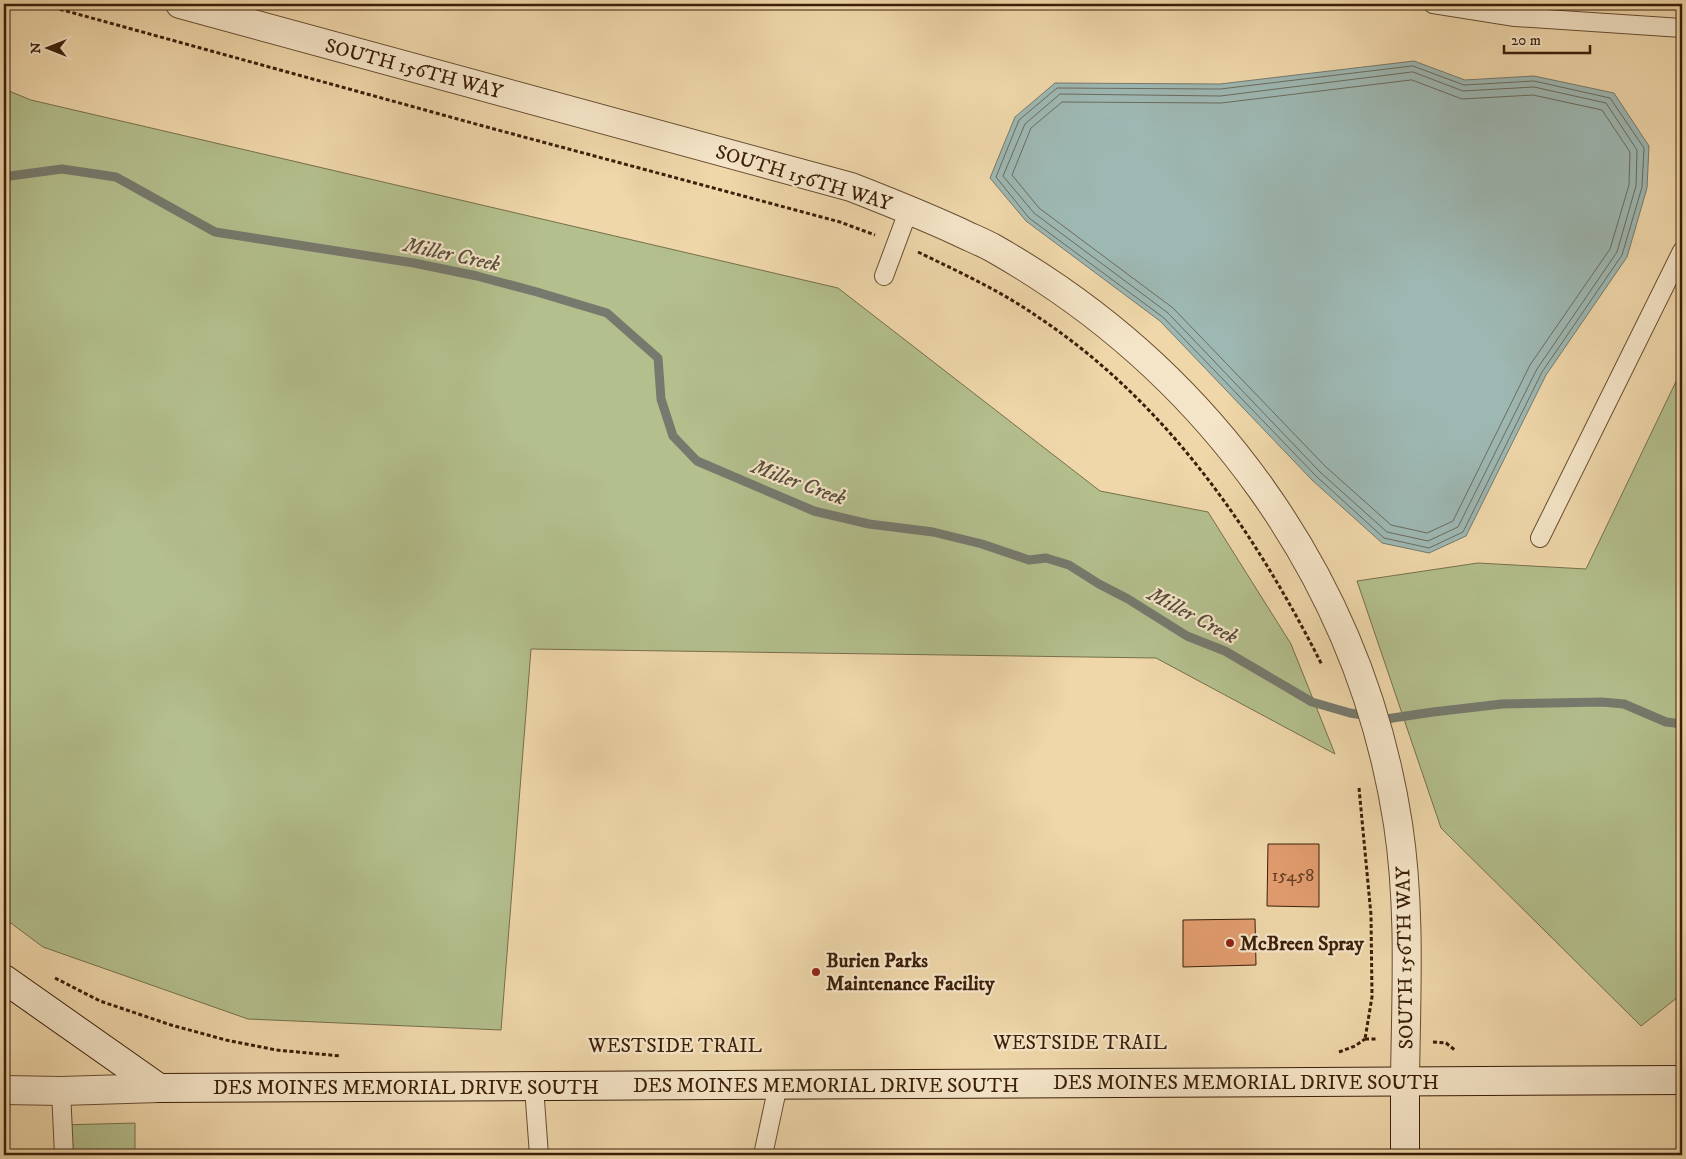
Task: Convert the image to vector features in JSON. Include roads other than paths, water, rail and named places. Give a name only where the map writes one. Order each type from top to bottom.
[{"type":"street","name":"SOUTH 156TH WAY","points":[[180,4],[851,188],[909,209],[991,247],[1056,286],[1117,332],[1173,383],[1224,440],[1270,501],[1310,566],[1343,634],[1374,718],[1398,823],[1407,911],[1405,1155]]},
{"type":"street","points":[[4,979],[158,1088]]},
{"type":"street","name":"DES MOINES MEMORIAL DRIVE SOUTH","points":[[4,1090],[1682,1080]]},
{"type":"lane","points":[[1433,4],[1515,18],[1682,28]]},
{"type":"lane","points":[[884,276],[909,209]]},
{"type":"lane","points":[[1540,538],[1682,251]]},
{"type":"lane","points":[[763,1155],[778,1085]]},
{"type":"lane","points":[[534,1087],[539,1155]]},
{"type":"lane","points":[[61,1091],[64,1155]]},
{"type":"water","points":[[1414,61],[1465,80],[1534,76],[1614,93],[1649,146],[1647,188],[1627,257],[1546,375],[1466,536],[1429,553],[1382,543],[1312,480],[1160,321],[1026,221],[990,178],[1015,117],[1055,83],[1220,84]]},
{"type":"waterway","name":"Miller Creek","points":[[4,175],[10,176],[62,169],[116,177],[215,232],[414,263],[477,276],[607,313],[658,358],[661,399],[673,436],[697,461],[814,511],[869,524],[933,532],[982,544],[1029,560],[1046,558],[1069,565],[1187,636],[1225,651],[1312,702],[1350,713],[1386,719],[1502,704],[1602,702],[1624,704],[1666,722],[1682,724]]},
{"type":"place","name":"McBreen Spray","points":[[1230,943]]},
{"type":"place","name":"Burien Parks Maintenance Facility","points":[[816,972]]}]
